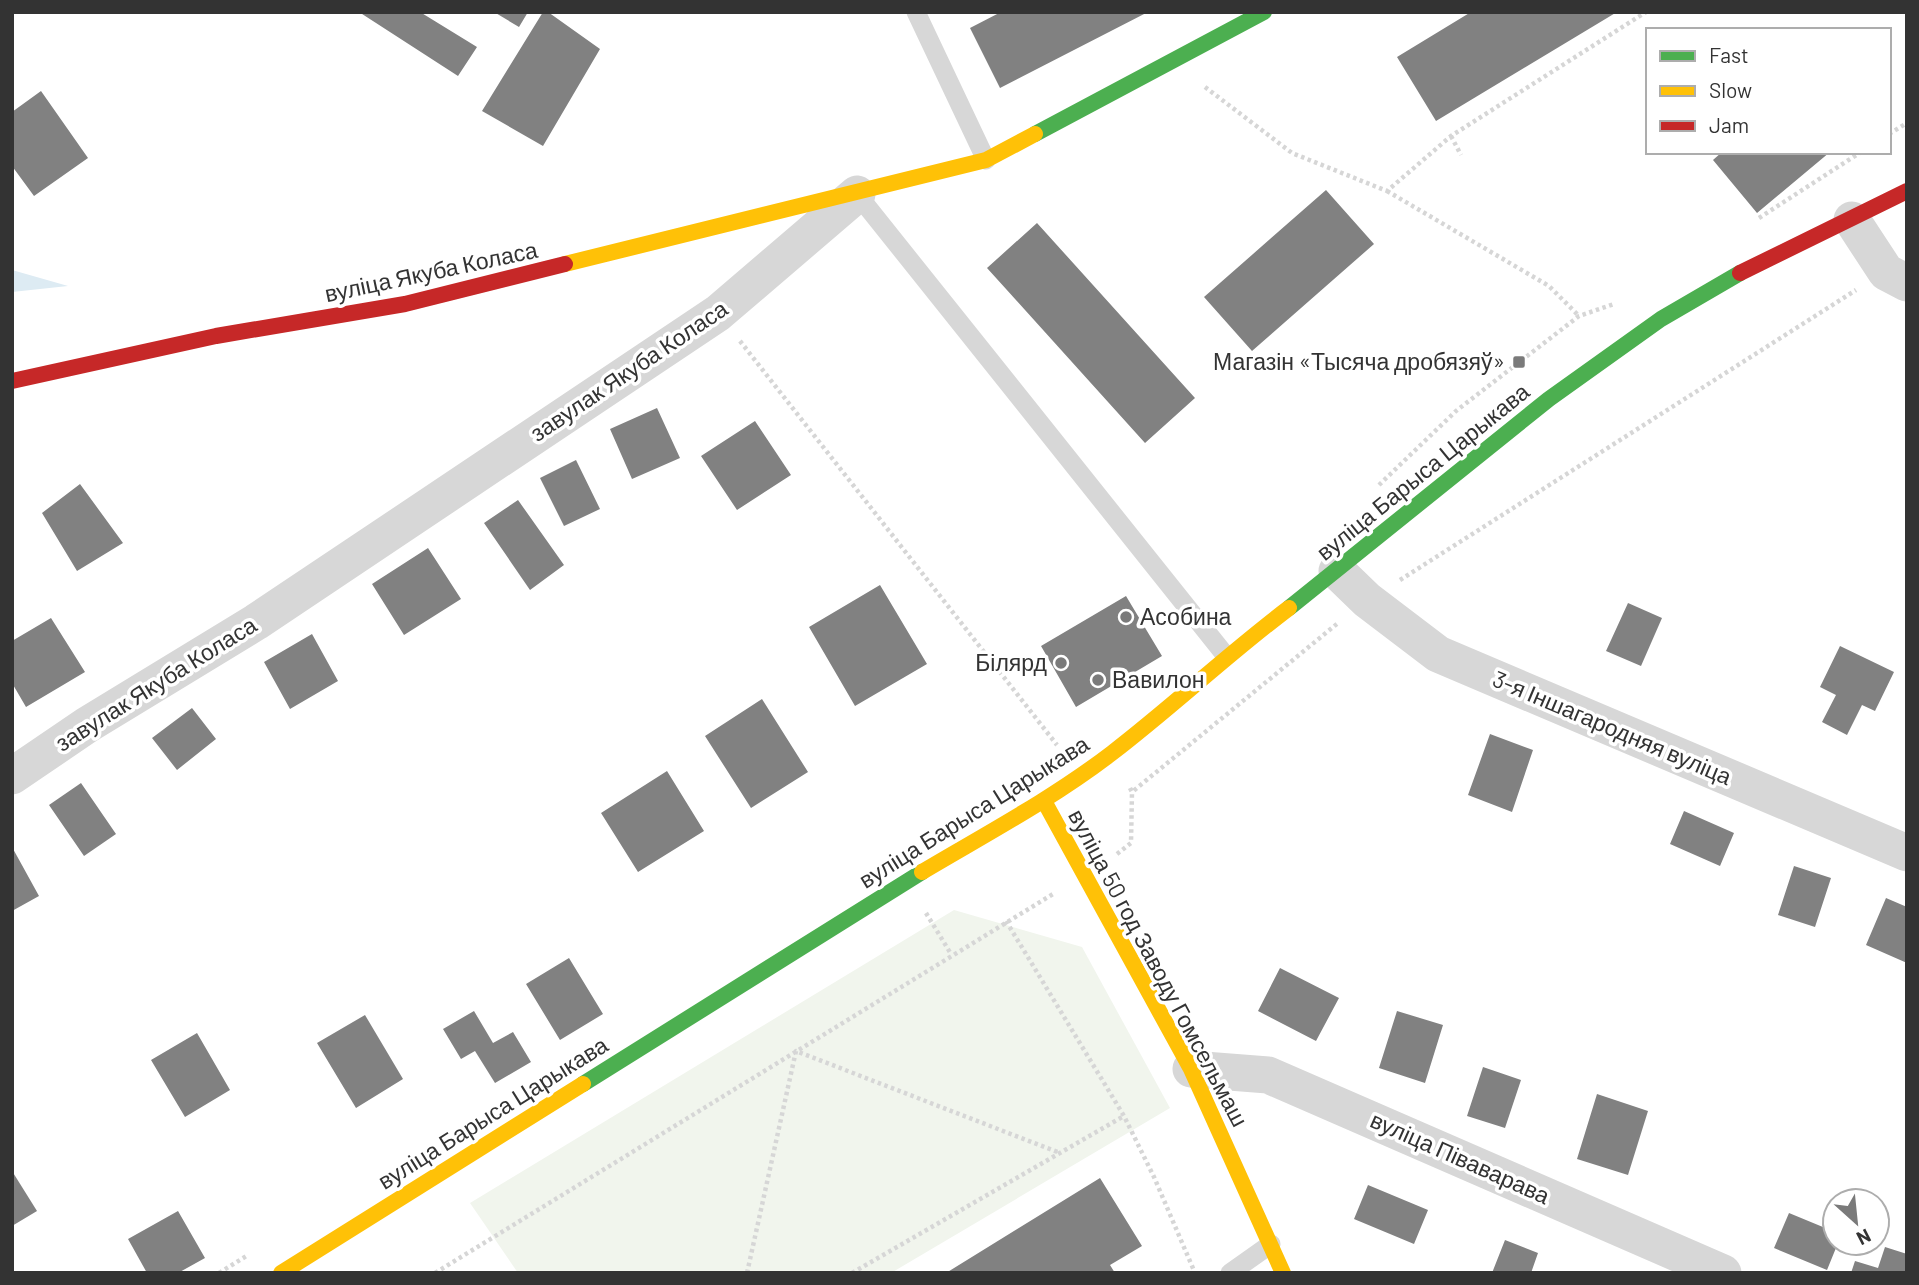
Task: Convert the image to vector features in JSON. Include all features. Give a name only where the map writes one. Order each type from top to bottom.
[{"type":"main road","name":"завулак Якуба Коласа","points":[[857,194],[986,160],[1241,18],[1264,12]]},
{"type":"main road","name":"вуліца Барыса Царыкава","points":[[281,1273],[906,881],[1044,801],[1112,753],[1226,656],[1549,399],[1661,319],[1721,282],[1907,191]]},
{"type":"main road","name":"вуліца Якуба Коласа","points":[[12,381],[216,336],[405,304],[857,194]]},
{"type":"main road","name":"вуліца 50 год Заводу Гомсельмаш","points":[[1044,801],[1191,1069],[1283,1273]]},
{"type":"street","name":"завулак Якуба Коласа","points":[[12,776],[87,725],[256,622],[718,313],[857,194]]},
{"type":"street","points":[[1852,220],[1896,277]]},
{"type":"street","name":"3-я Іншагародняя вуліца","points":[[1336,571],[1367,600],[1438,654],[1907,853]]},
{"type":"street","name":"вуліца Піваварава","points":[[1191,1069],[1268,1075],[1723,1273]]},
{"type":"lane","points":[[916,12],[986,160]]},
{"type":"lane","points":[[857,194],[1226,656]]},
{"type":"lane","points":[[1230,1273],[1271,1244]]},
{"type":"path","points":[[1387,191],[1451,136],[1646,12]]},
{"type":"path","points":[[1199,82],[1292,153],[1387,191],[1549,286],[1579,316],[1456,411]]},
{"type":"path","points":[[1891,133],[1907,123]]},
{"type":"path","points":[[1451,136],[1461,155]]},
{"type":"path","points":[[1132,792],[1367,600],[1659,418],[1896,277]]},
{"type":"path","points":[[718,313],[1057,745]]},
{"type":"path","points":[[435,1273],[1006,921],[1085,876],[1131,843],[1132,792],[1112,753]]},
{"type":"path","points":[[1006,921],[1124,1116],[1154,1177],[1195,1273]]},
{"type":"path","points":[[796,1051],[1059,1153]]},
{"type":"path","points":[[747,1273],[796,1051]]},
{"type":"path","points":[[852,1273],[1124,1116]]},
{"type":"shaded area","points":[[12,270],[68,286],[12,292]]},
{"type":"shaded area","points":[[954,910],[1082,947],[1170,1108],[891,1273],[518,1273],[470,1203]]},
{"type":"building","points":[[359,12],[420,12],[477,47],[458,76]]},
{"type":"building","points":[[494,12],[528,12],[519,27]]},
{"type":"building","points":[[543,12],[548,12],[600,49],[543,146],[482,111]]},
{"type":"building","points":[[1001,12],[1148,12],[1000,88],[970,28]]},
{"type":"building","points":[[1471,12],[1617,12],[1436,121],[1397,57]]},
{"type":"building","points":[[41,91],[88,158],[34,196],[12,166],[12,112]]},
{"type":"building","points":[[1720,154],[1828,154],[1757,213],[1713,160]]},
{"type":"building","points":[[1326,190],[1374,244],[1252,351],[1204,297]]},
{"type":"building","points":[[1037,223],[1195,398],[1145,443],[987,268]]},
{"type":"building","points":[[657,408],[680,458],[632,479],[610,429]]},
{"type":"building","points":[[755,421],[791,475],[737,510],[701,456]]},
{"type":"building","points":[[576,460],[600,509],[564,526],[540,478]]},
{"type":"building","points":[[80,484],[123,543],[77,571],[42,513]]},
{"type":"building","points":[[518,500],[564,565],[530,590],[484,523]]},
{"type":"building","points":[[428,548],[461,599],[404,635],[372,584]]},
{"type":"building","points":[[880,585],[927,664],[855,706],[809,627]]},
{"type":"building","points":[[1126,596],[1162,656],[1076,707],[1041,646]]},
{"type":"building","points":[[1628,603],[1662,618],[1641,666],[1606,651]]},
{"type":"building","points":[[51,618],[85,672],[26,707],[12,683],[12,641]]},
{"type":"building","points":[[312,634],[338,681],[290,709],[264,662]]},
{"type":"building","points":[[1840,646],[1894,672],[1875,711],[1862,705],[1847,735],[1822,722],[1836,695],[1820,687]]},
{"type":"building","points":[[762,699],[808,772],[751,808],[705,736]]},
{"type":"building","points":[[192,708],[216,739],[177,770],[152,738]]},
{"type":"building","points":[[1490,734],[1533,750],[1512,812],[1468,795]]},
{"type":"building","points":[[667,771],[704,831],[638,872],[601,813]]},
{"type":"building","points":[[81,783],[116,834],[84,856],[49,805]]},
{"type":"building","points":[[1684,811],[1734,833],[1720,866],[1670,844]]},
{"type":"building","points":[[12,847],[39,896],[12,911]]},
{"type":"building","points":[[1794,866],[1831,878],[1815,927],[1778,915]]},
{"type":"building","points":[[1886,898],[1907,907],[1907,963],[1866,945]]},
{"type":"building","points":[[569,958],[603,1014],[560,1040],[526,984]]},
{"type":"building","points":[[1280,968],[1339,998],[1316,1041],[1258,1011]]},
{"type":"building","points":[[474,1011],[493,1043],[513,1032],[531,1062],[495,1083],[475,1051],[461,1059],[443,1029]]},
{"type":"building","points":[[1397,1011],[1443,1025],[1425,1083],[1379,1068]]},
{"type":"building","points":[[365,1015],[403,1079],[356,1108],[317,1043]]},
{"type":"building","points":[[197,1033],[230,1090],[185,1117],[151,1060]]},
{"type":"building","points":[[1483,1067],[1521,1080],[1505,1128],[1467,1116]]},
{"type":"building","points":[[1597,1094],[1648,1111],[1628,1175],[1577,1159]]},
{"type":"building","points":[[12,1171],[37,1211],[12,1226]]},
{"type":"building","points":[[1100,1178],[1142,1246],[1110,1265],[1115,1273],[946,1273]]},
{"type":"building","points":[[1368,1185],[1428,1210],[1414,1244],[1354,1219]]},
{"type":"building","points":[[178,1211],[205,1258],[178,1273],[147,1273],[128,1239]]},
{"type":"building","points":[[1789,1213],[1821,1226],[1821,1257],[1832,1257],[1827,1270],[1774,1248]]},
{"type":"building","points":[[1505,1240],[1538,1253],[1531,1273],[1492,1273]]},
{"type":"building","points":[[1891,1249],[1907,1254],[1907,1273],[1851,1273],[1855,1261],[1878,1268],[1882,1257],[1891,1257]]},
{"type":"traffic: fast","points":[[1035,134],[1264,12]]},
{"type":"traffic: fast","points":[[1289,608],[1549,399],[1661,319],[1740,273]]},
{"type":"traffic: fast","points":[[583,1084],[922,872]]},
{"type":"traffic: slow","points":[[565,264],[986,160],[1035,134]]},
{"type":"traffic: slow","points":[[922,872],[1018,816],[1089,770],[1289,608]]},
{"type":"traffic: slow","points":[[1044,801],[1191,1069],[1283,1273]]},
{"type":"traffic: slow","points":[[281,1273],[583,1084]]},
{"type":"traffic: jam","points":[[1740,273],[1907,191]]},
{"type":"traffic: jam","points":[[12,381],[216,336],[405,304],[565,264]]},
{"type":"place","name":"Магазін «Тысяча дробязяў»","points":[[1519,362]]},
{"type":"place","name":"Асобина","points":[[1126,617]]},
{"type":"place","name":"Білярд","points":[[1061,663]]},
{"type":"place","name":"Вавилон","points":[[1098,680]]}]
